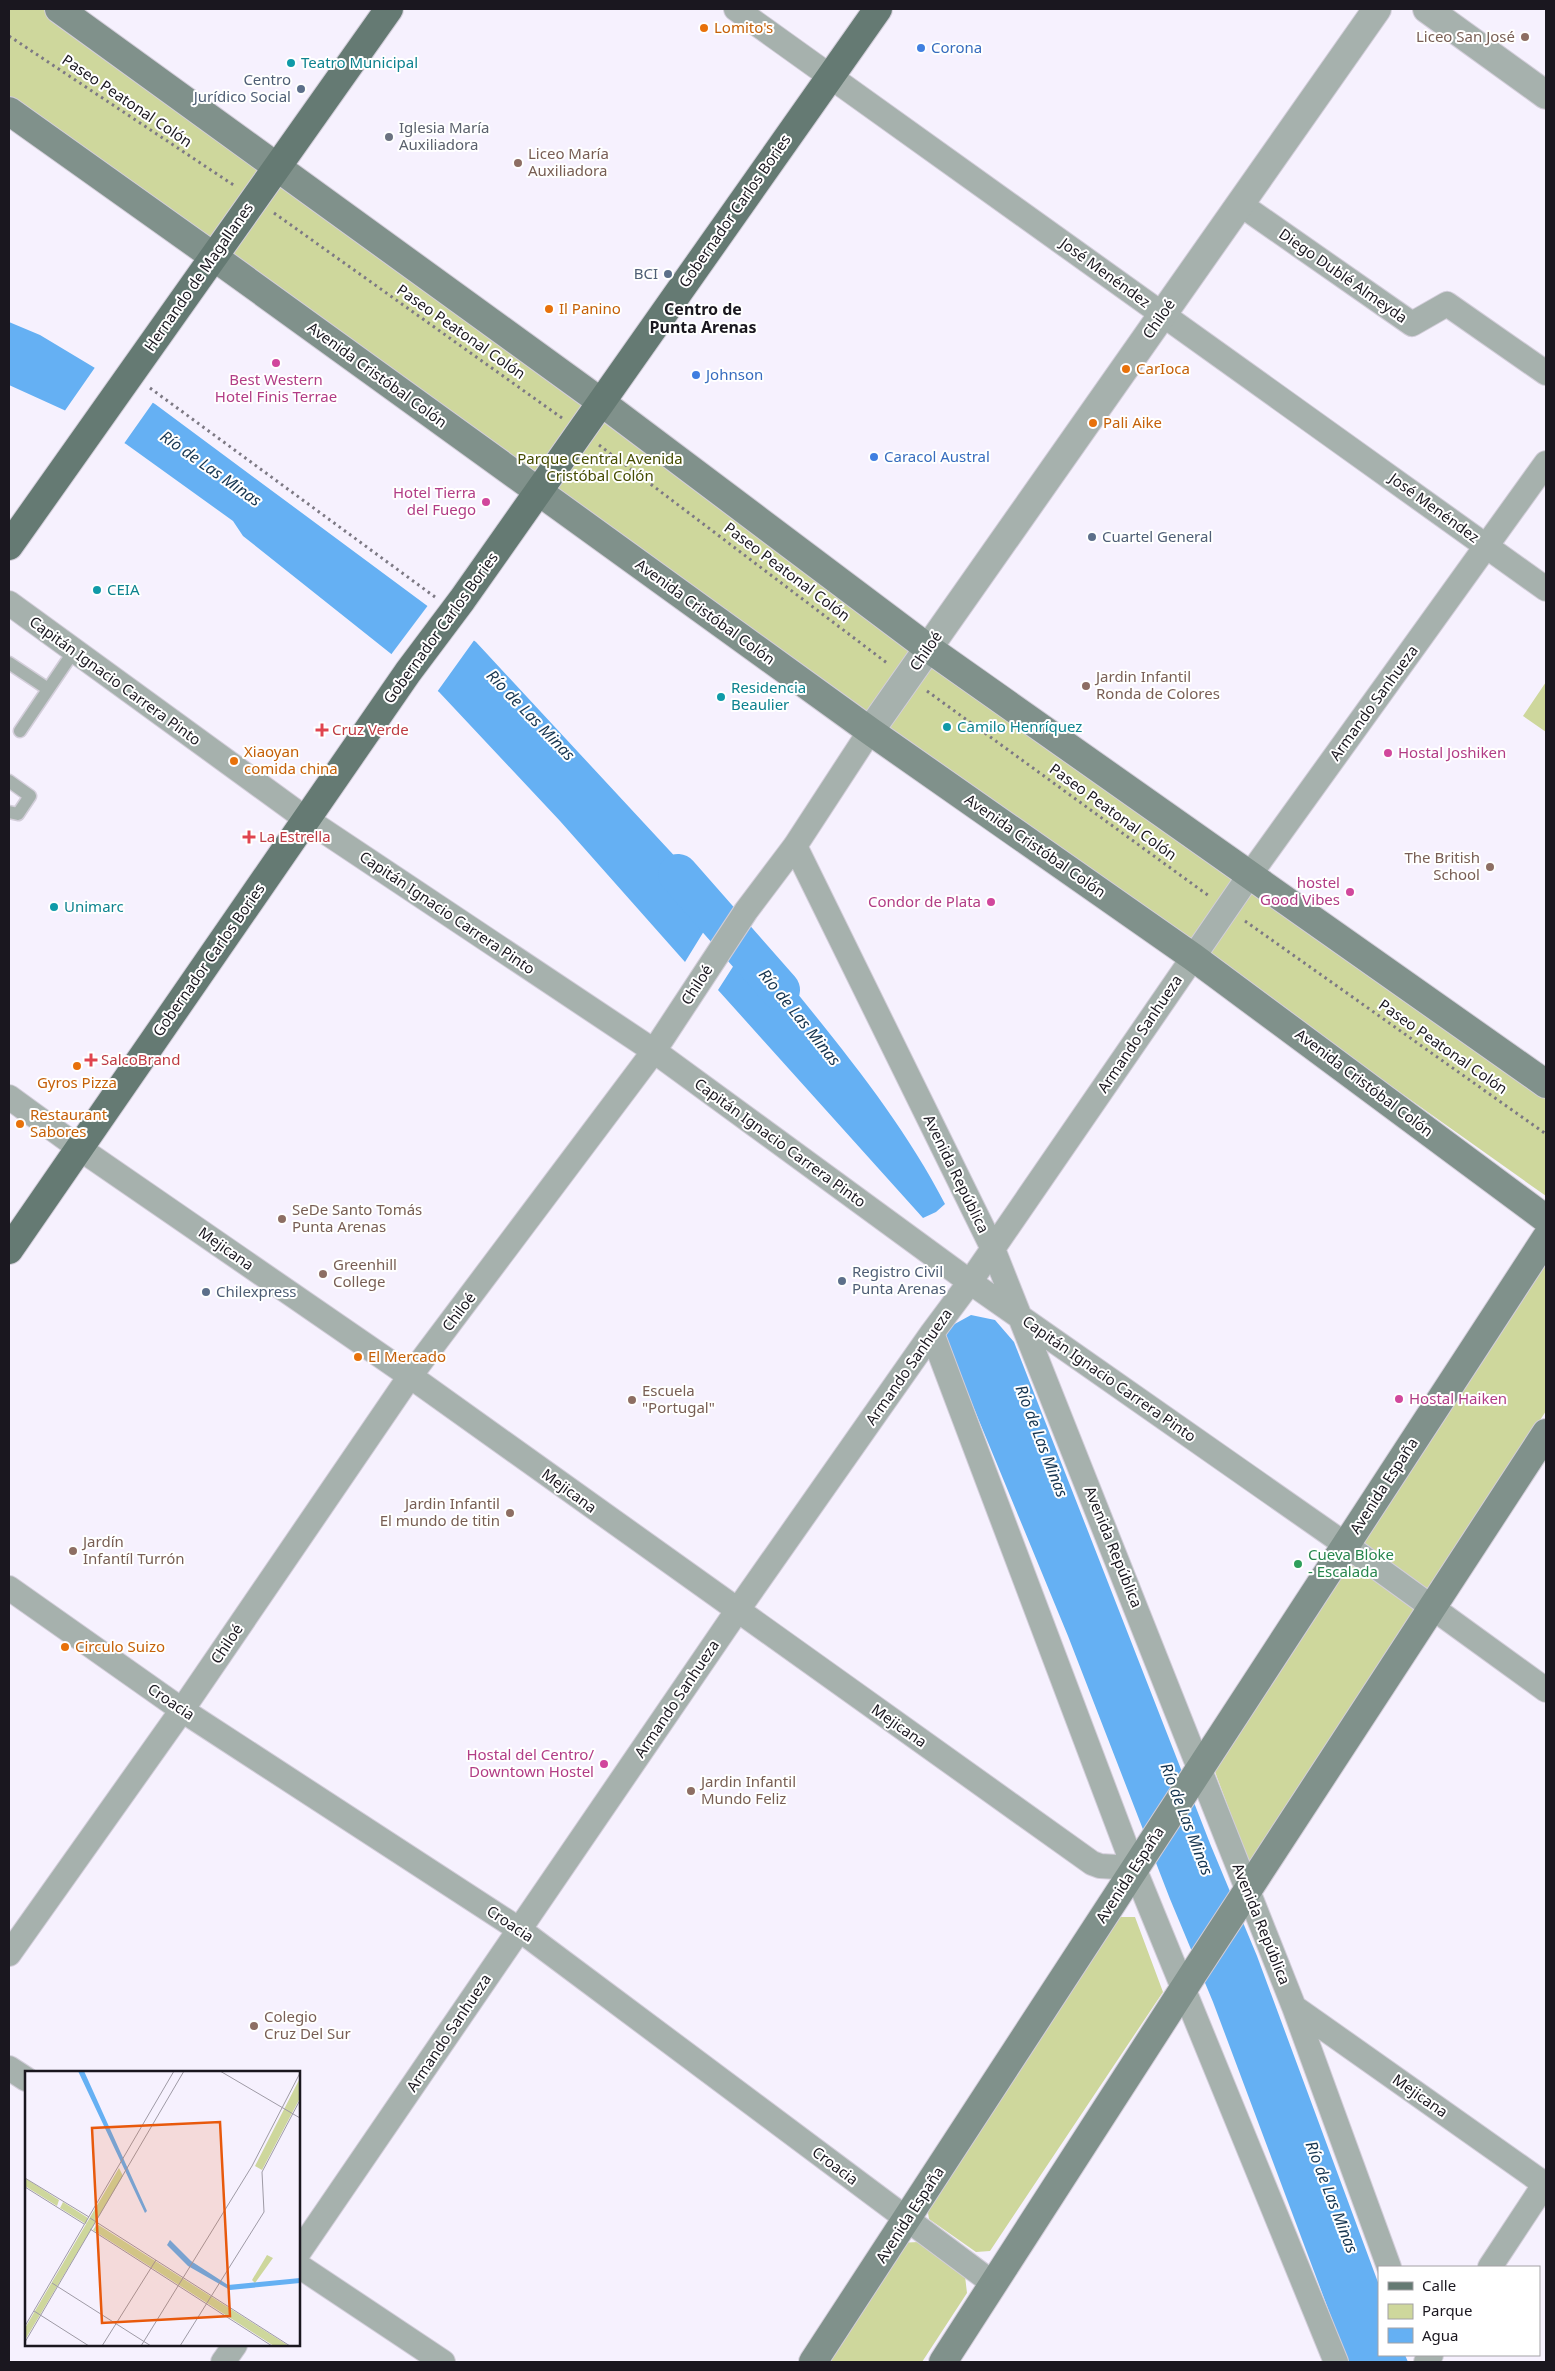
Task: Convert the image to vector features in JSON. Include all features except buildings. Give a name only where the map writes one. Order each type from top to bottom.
[{"type":"main road","points":[[59,9],[601,402],[928,648],[1546,1084]]},
{"type":"main road","name":"Hernando de Magallanes","points":[[9,546],[389,9]]},
{"type":"main road","name":"Gobernador Carlos Bories","points":[[9,1250],[408,672],[458,605],[878,9]]},
{"type":"main road","name":"Avenida Cristóbal Colón","points":[[9,111],[214,256],[870,731],[1193,957],[1546,1219]]},
{"type":"main road","name":"Avenida España","points":[[813,2362],[1546,1238]]},
{"type":"main road","points":[[943,2362],[1188,1981],[1434,1608],[1546,1433]]},
{"type":"street","name":"José Menéndez","points":[[736,9],[1546,589]]},
{"type":"street","name":"Chiloé","points":[[9,1954],[182,1710],[410,1376],[654,1051],[746,911],[795,846],[870,731],[1377,9]]},
{"type":"street","points":[[1427,9],[1546,95]]},
{"type":"street","name":"Diego Dublé Almeyda","points":[[1240,204],[1412,324],[1447,304],[1546,373]]},
{"type":"street","name":"Armando Sanhueza","points":[[300,2251],[737,1611],[993,1249],[1249,876],[1546,463]]},
{"type":"street","name":"Capitán Ignacio Carrera Pinto","points":[[9,603],[306,819],[654,1051],[1024,1322],[1346,1545],[1546,1690]]},
{"type":"street","name":"Avenida República","points":[[795,846],[993,1249],[1024,1322],[1244,1897],[1294,2007],[1389,2266]]},
{"type":"street","name":"Mejicana","points":[[9,1097],[79,1148],[410,1376],[1092,1863],[1100,1866],[1140,1861]]},
{"type":"street","points":[[932,1333],[1336,2362]]},
{"type":"street","name":"Croacia","points":[[9,1588],[182,1710],[520,1930],[994,2284]]},
{"type":"street","name":"Mejicana","points":[[1294,2007],[1546,2184]]},
{"type":"street","points":[[9,2068],[25,2079]]},
{"type":"street","points":[[1491,2266],[1546,2184]]},
{"type":"street","points":[[300,2267],[443,2362]]},
{"type":"street","points":[[223,2362],[234,2346]]},
{"type":"lane","points":[[20,731],[74,650]]},
{"type":"lane","points":[[9,663],[48,689]]},
{"type":"lane","points":[[9,781],[30,796],[18,814],[9,812]]},
{"type":"path","name":"Paseo Peatonal Colón","points":[[9,36],[254,199],[581,431],[907,678],[1228,909],[1546,1134]]},
{"type":"path","points":[[131,374],[458,605]]},
{"type":"green space","name":"Parque Central Avenida Cristóbal Colón","points":[[9,9],[44,9],[1546,1089],[1546,1196],[574,506],[9,100]]},
{"type":"green space","points":[[1546,682],[1546,732],[1523,716]]},
{"type":"green space","points":[[1546,1261],[1546,1411],[1250,1866],[1214,1769]]},
{"type":"green space","points":[[1116,1917],[1135,1917],[1163,1992],[990,2251],[976,2252],[929,2219],[926,2200]]},
{"type":"green space","points":[[918,2242],[965,2276],[967,2293],[922,2362],[819,2362],[898,2243]]},
{"type":"water","points":[[9,322],[40,335],[155,404],[476,642],[720,905],[685,962],[560,821],[439,692],[243,536],[233,521],[126,444],[64,410],[9,385]]},
{"type":"water","points":[[752,937],[855,1066],[903,1133],[945,1204],[936,1212],[923,1218],[718,990]]},
{"type":"water","points":[[971,1315],[995,1320],[1014,1342],[1211,1846],[1257,1956],[1378,2282],[1378,2356],[1405,2356],[1408,2362],[1348,2362],[1213,2002],[1170,1899],[1068,1636],[942,1331]]},
{"type":"pier","points":[[96,366],[154,401],[123,445],[64,412]]},
{"type":"pier","points":[[429,604],[475,639],[437,692],[390,656]]},
{"type":"waterway","name":"Río de Las Minas","points":[[678,874],[780,990]]},
{"type":"place","name":"Lomito's","points":[[704,28]]},
{"type":"place","name":"Liceo San José","points":[[1525,37]]},
{"type":"place","name":"Corona","points":[[921,48]]},
{"type":"place","name":"Teatro Municipal","points":[[291,63]]},
{"type":"place","name":"Centro Jurídico Social","points":[[301,89]]},
{"type":"place","name":"Iglesia María Auxiliadora","points":[[389,137]]},
{"type":"place","name":"Liceo María Auxiliadora","points":[[518,163]]},
{"type":"place","name":"BCI","points":[[668,274]]},
{"type":"place","name":"Il Panino","points":[[549,309]]},
{"type":"place","name":"Best Western Hotel Finis Terrae","points":[[276,363]]},
{"type":"place","name":"CarIoca","points":[[1126,369]]},
{"type":"place","name":"Johnson","points":[[696,375]]},
{"type":"place","name":"Pali Aike","points":[[1093,423]]},
{"type":"place","name":"Caracol Austral","points":[[874,457]]},
{"type":"place","name":"Hotel Tierra del Fuego","points":[[486,502]]},
{"type":"place","name":"Cuartel General","points":[[1092,537]]},
{"type":"place","name":"CEIA","points":[[97,590]]},
{"type":"place","name":"Jardin Infantil Ronda de Colores","points":[[1086,686]]},
{"type":"place","name":"Residencia Beaulier","points":[[721,697]]},
{"type":"place","name":"Camilo Henríquez","points":[[947,727]]},
{"type":"place","name":"Cruz Verde","points":[[322,730]]},
{"type":"place","name":"Hostal Joshiken","points":[[1388,753]]},
{"type":"place","name":"Xiaoyan comida china","points":[[234,761]]},
{"type":"place","name":"La Estrella","points":[[249,837]]},
{"type":"place","name":"The British School","points":[[1490,867]]},
{"type":"place","name":"hostel Good Vibes","points":[[1350,892]]},
{"type":"place","name":"Condor de Plata","points":[[991,902]]},
{"type":"place","name":"Unimarc","points":[[54,907]]},
{"type":"place","name":"SalcoBrand","points":[[91,1060]]},
{"type":"place","name":"Gyros Pizza","points":[[77,1066]]},
{"type":"place","name":"Restaurant Sabores","points":[[20,1124]]},
{"type":"place","name":"SeDe Santo Tomás Punta Arenas","points":[[282,1219]]},
{"type":"place","name":"Greenhill College","points":[[323,1274]]},
{"type":"place","name":"Registro Civil Punta Arenas","points":[[842,1281]]},
{"type":"place","name":"Chilexpress","points":[[206,1292]]},
{"type":"place","name":"El Mercado","points":[[358,1357]]},
{"type":"place","name":"Hostal Haiken","points":[[1399,1399]]},
{"type":"place","name":"Escuela \"Portugal\"","points":[[632,1400]]},
{"type":"place","name":"Jardin Infantil El mundo de titin","points":[[510,1513]]},
{"type":"place","name":"Jardín Infantíl Turrón","points":[[73,1551]]},
{"type":"place","name":"Cueva Bloke - Escalada","points":[[1298,1564]]},
{"type":"place","name":"Circulo Suizo","points":[[65,1647]]},
{"type":"place","name":"Hostal del Centro/ Downtown Hostel","points":[[604,1764]]},
{"type":"place","name":"Jardin Infantil Mundo Feliz","points":[[691,1791]]},
{"type":"place","name":"Colegio Cruz Del Sur","points":[[254,2026]]},
{"type":"district","name":"Centro de Punta Arenas","points":[[703,318]]}]
